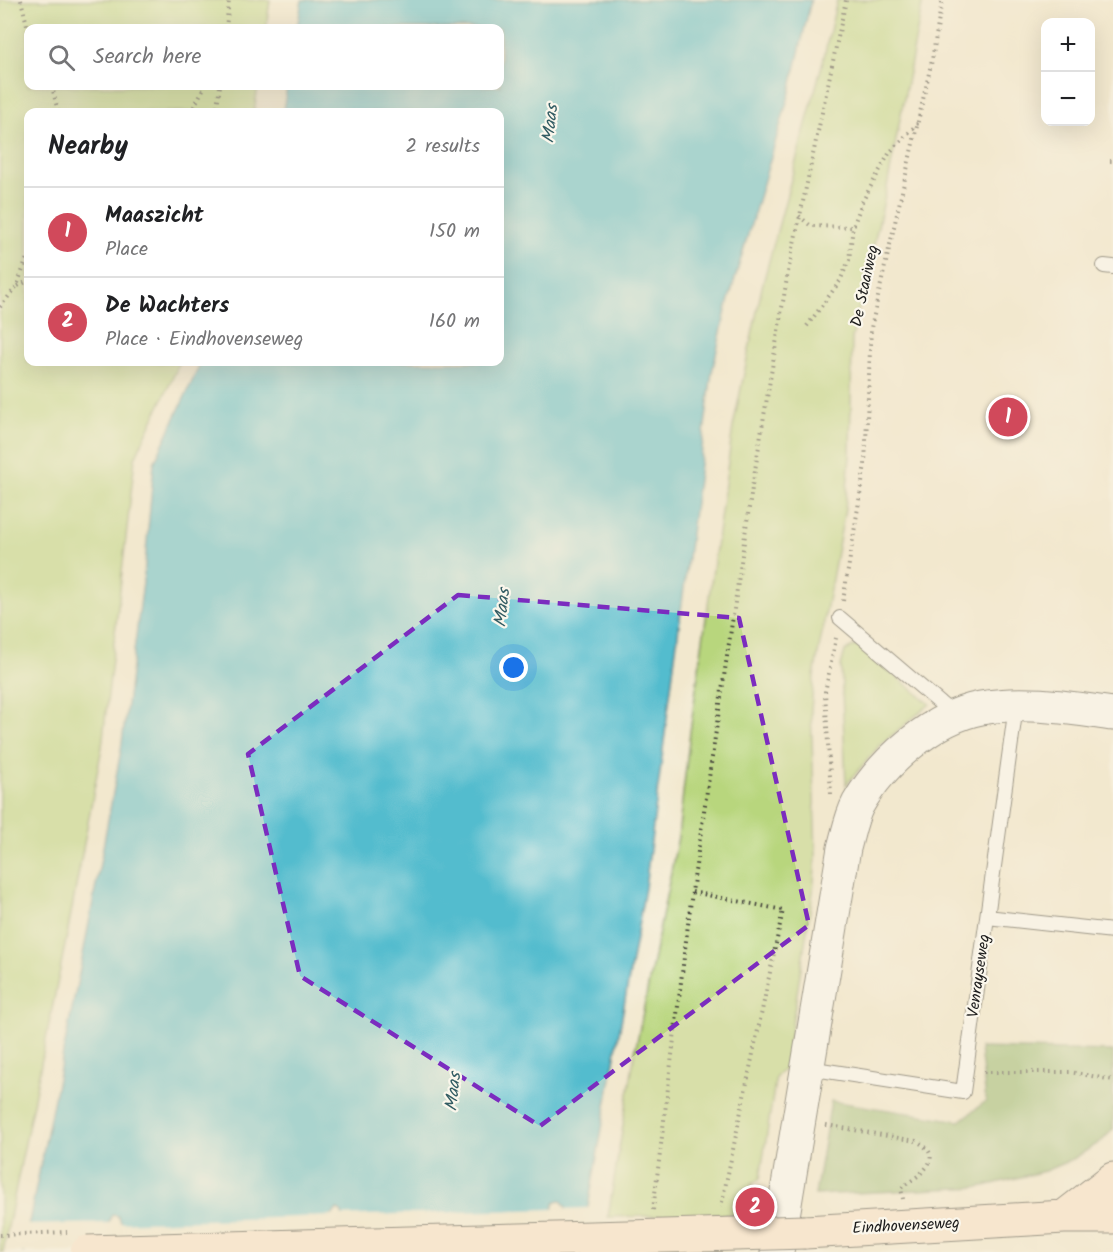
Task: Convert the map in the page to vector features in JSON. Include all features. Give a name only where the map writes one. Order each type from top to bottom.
[{"type":"main road","points":[[1064,1217],[1113,1179]]},
{"type":"main road","name":"Eindhovenseweg","points":[[87,1252],[805,1232],[1064,1217],[1113,1217]]},
{"type":"street","points":[[777,1252],[844,848],[858,805],[883,771],[915,740],[954,715],[982,708],[1017,706],[1058,707],[1113,714]]},
{"type":"lane","points":[[840,618],[954,715]]},
{"type":"lane","name":"Venrayseweg","points":[[808,1068],[963,1092],[1017,706]]},
{"type":"lane","points":[[987,917],[1113,931]]},
{"type":"path","points":[[21,0],[27,24]]},
{"type":"path","points":[[226,24],[229,0]]},
{"type":"path","points":[[652,1217],[692,892],[752,488],[788,272],[846,0]]},
{"type":"path","name":"De Staaiweg","points":[[832,798],[825,692],[840,618],[865,464],[871,328],[918,122],[942,0]]},
{"type":"path","points":[[53,90],[57,108]]},
{"type":"path","points":[[193,108],[203,90]]},
{"type":"path","points":[[217,108],[219,90]]},
{"type":"path","points":[[807,326],[840,281],[849,260],[853,227],[862,202],[890,152],[918,122]]},
{"type":"path","points":[[799,216],[811,226],[853,227]]},
{"type":"path","points":[[0,307],[17,286],[24,266]]},
{"type":"path","points":[[17,286],[24,283]]},
{"type":"path","points":[[17,286],[24,286]]},
{"type":"path","points":[[692,892],[783,910],[719,1215]]},
{"type":"path","points":[[966,1072],[1070,1072],[1113,1080]]},
{"type":"path","points":[[800,1120],[923,1144],[931,1160],[929,1166],[902,1188],[903,1203]]},
{"type":"highlighted area","points":[[458,595],[739,618],[809,925],[540,1126],[300,976],[248,754]]},
{"type":"green space","points":[[0,0],[270,0],[267,24],[24,24],[24,90],[257,90],[255,108],[24,108],[24,366],[178,366],[135,458],[102,747],[67,935],[3,1252],[0,1252]]},
{"type":"green space","points":[[837,0],[923,0],[886,192],[852,338],[850,456],[845,509],[814,676],[811,710],[816,856],[813,892],[785,1069],[776,1076],[760,1178],[752,1184],[747,1214],[608,1217],[635,1052],[678,837],[690,732],[733,427],[762,287],[823,61]]},
{"type":"green space","points":[[857,645],[930,704],[880,745],[846,785],[841,666],[845,651]]},
{"type":"green space","points":[[980,1048],[1113,1051],[1113,1129],[1102,1141],[1073,1159],[1045,1171],[980,1187],[815,1195],[831,1101],[960,1121],[986,1101]]},
{"type":"water","name":"Maas","points":[[302,0],[811,0],[790,92],[727,306],[712,372],[645,888],[580,1252],[559,1252],[566,1207],[561,1200],[554,1204],[546,1252],[343,1217],[337,1209],[331,1217],[117,1252],[121,1222],[118,1216],[114,1215],[111,1216],[109,1223],[23,1252],[86,939],[121,750],[144,575],[154,463],[199,366],[504,366],[504,108],[284,108],[286,90],[504,90],[504,24],[298,24]]},
{"type":"pier","points":[[590,1208],[583,1252],[556,1252],[562,1209]]},
{"type":"pier","points":[[556,1209],[549,1252],[334,1252],[340,1216]]},
{"type":"pier","points":[[335,1216],[328,1252],[114,1252],[118,1223]]},
{"type":"pier","points":[[112,1223],[107,1252],[20,1252],[26,1225]]},
{"type":"place","name":"Maaszicht","points":[[1008,417]]},
{"type":"place","name":"De Wachters","points":[[755,1207]]}]
